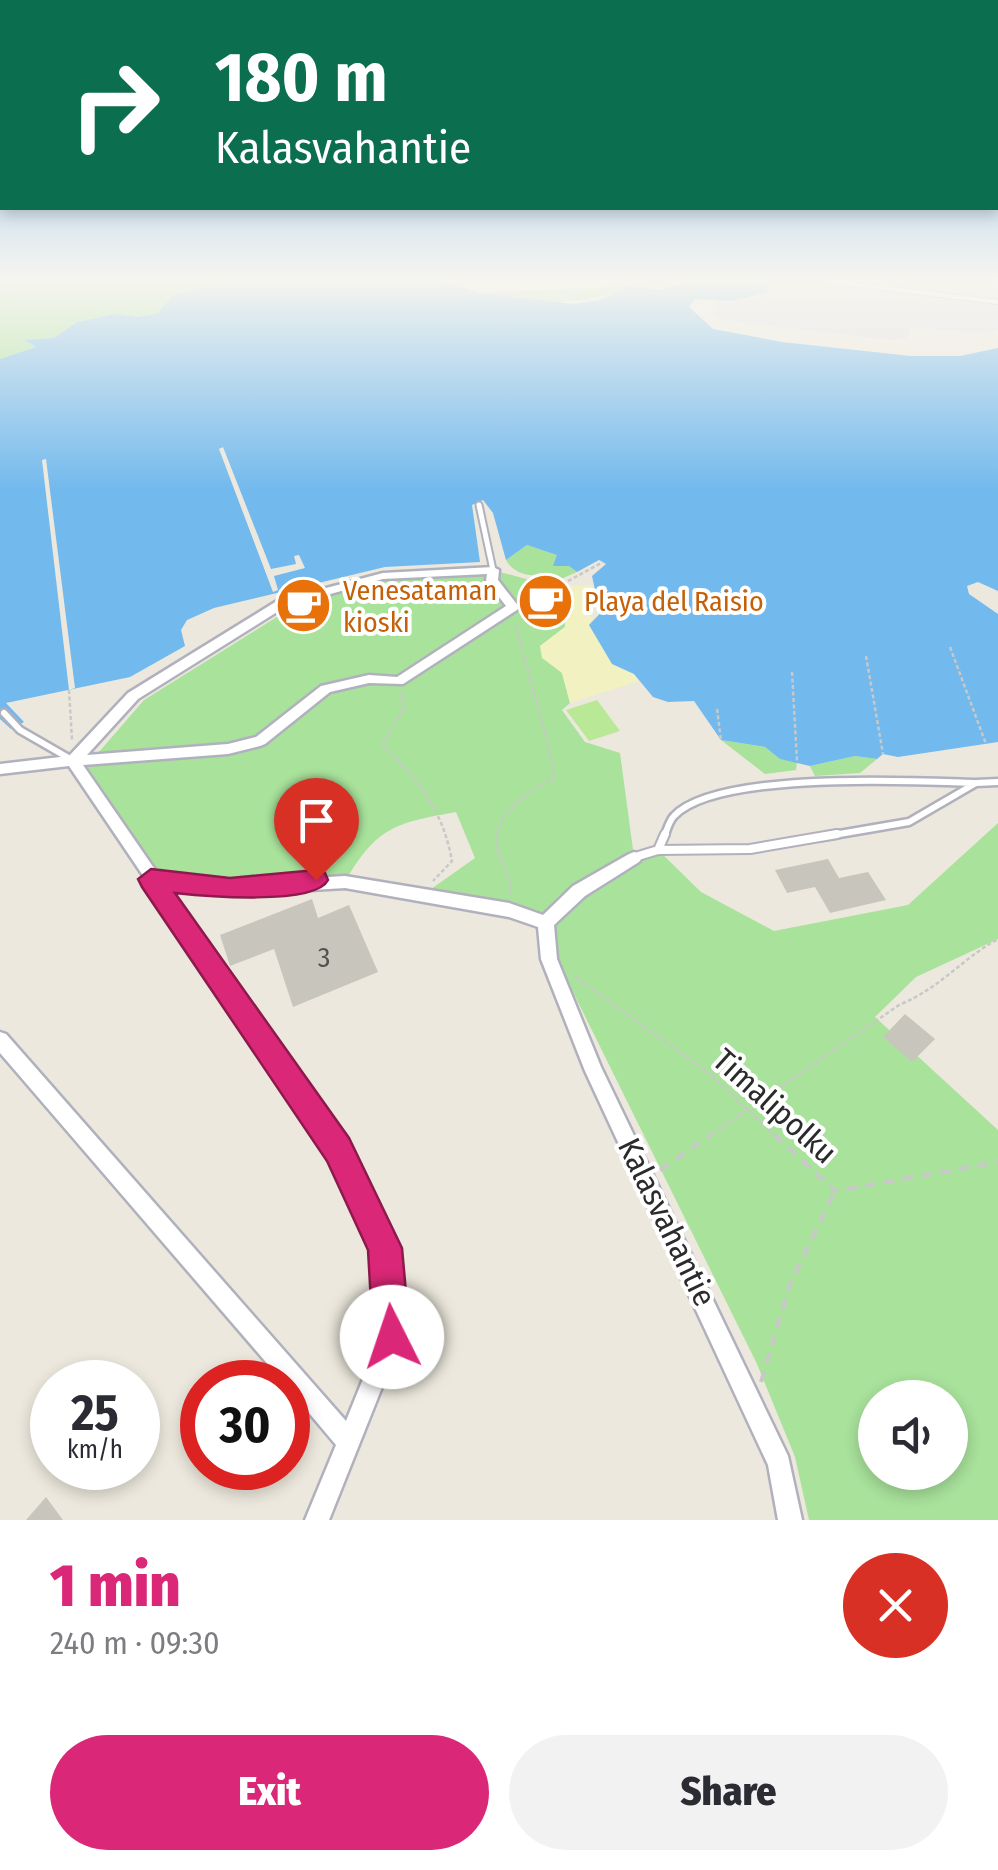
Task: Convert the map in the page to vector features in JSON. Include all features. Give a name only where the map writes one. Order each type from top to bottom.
[{"type":"street","points":[[0,768],[228,749],[260,741],[326,689],[369,679],[400,681],[513,607],[492,580],[493,570],[383,576],[281,604],[132,696],[74,761]]},
{"type":"street","points":[[74,761],[338,1150],[385,1248],[392,1337],[317,1520]]},
{"type":"street","points":[[151,879],[230,889],[345,882],[509,910],[546,923],[579,891],[634,858]]},
{"type":"street","name":"Kalasvahantie","points":[[546,923],[550,959],[594,1072],[756,1408],[780,1464],[790,1520]]},
{"type":"street","points":[[0,1040],[349,1442]]},
{"type":"lane","points":[[479,505],[493,570]]},
{"type":"lane","points":[[4,713],[20,730],[74,761]]},
{"type":"lane","points":[[658,850],[676,815],[711,794],[903,780],[998,782]]},
{"type":"lane","points":[[634,858],[658,850],[750,849],[909,822],[976,783]]},
{"type":"path","points":[[568,581],[603,562]]},
{"type":"path","points":[[509,910],[513,877],[498,849],[498,828],[514,805],[554,776],[545,719],[529,688],[513,607]]},
{"type":"path","points":[[950,646],[986,744]]},
{"type":"path","points":[[866,656],[883,754]]},
{"type":"path","points":[[792,672],[797,761]]},
{"type":"path","points":[[400,681],[404,708],[382,746],[403,761],[426,791],[450,843],[452,861],[422,894]]},
{"type":"path","points":[[69,690],[74,761]]},
{"type":"path","points":[[717,709],[721,740]]},
{"type":"path","points":[[646,1179],[899,1005],[934,991],[978,950],[998,940]]},
{"type":"path","name":"Timalipolku","points":[[550,959],[706,1071],[835,1191],[998,1162]]},
{"type":"path","points":[[756,1408],[776,1312],[805,1242],[835,1191]]},
{"type":"green space","points":[[0,349],[32,349],[0,359]]},
{"type":"green space","points":[[527,545],[558,555],[554,565],[569,566],[577,572],[561,579],[518,572],[506,560]]},
{"type":"green space","points":[[493,570],[544,584],[564,596],[565,627],[540,646],[562,673],[570,703],[562,710],[585,742],[620,753],[634,857],[658,850],[701,892],[774,931],[908,905],[998,823],[998,939],[916,977],[875,1017],[998,1130],[998,1520],[809,1520],[795,1457],[757,1364],[572,990],[549,959],[546,924],[424,894],[475,858],[456,812],[390,830],[367,849],[345,882],[230,889],[151,879],[73,761],[92,760],[144,700],[288,610],[281,604],[383,576]]},
{"type":"green space","points":[[597,700],[620,731],[589,741],[566,710]]},
{"type":"green space","points":[[721,740],[765,747],[780,759],[797,761],[796,770],[765,774]]},
{"type":"green space","points":[[855,756],[877,759],[860,773],[815,776],[810,766]]},
{"type":"sand","points":[[592,585],[595,590],[610,593],[584,610],[593,618],[589,625],[612,664],[634,674],[639,681],[570,703],[562,673],[542,658],[540,646],[565,627],[567,616],[562,605],[567,587]]},
{"type":"water","points":[[30,349],[846,349],[911,356],[960,356],[998,349],[998,591],[978,582],[967,586],[969,594],[998,614],[998,742],[898,757],[855,756],[810,766],[780,759],[765,747],[721,740],[694,701],[668,702],[653,697],[634,674],[612,664],[589,625],[611,602],[600,602],[608,590],[595,590],[592,576],[606,564],[599,560],[577,572],[569,566],[553,566],[557,555],[527,545],[506,560],[493,513],[483,500],[472,505],[480,562],[385,567],[214,608],[187,620],[181,630],[185,646],[130,677],[6,703],[24,722],[11,729],[0,719],[0,359]]},
{"type":"pier","points":[[223,447],[271,569],[296,564],[294,556],[299,555],[305,568],[274,576],[278,590],[273,592],[219,449]]},
{"type":"pier","points":[[46,459],[75,688],[69,690],[42,460]]},
{"type":"building","points":[[828,859],[839,878],[868,872],[886,900],[830,913],[815,887],[787,893],[775,870]]},
{"type":"building","points":[[312,899],[318,918],[349,905],[378,972],[293,1007],[274,949],[230,966],[220,935]]},
{"type":"building","points":[[905,1014],[935,1039],[912,1062],[883,1037]]},
{"type":"building","points":[[46,1497],[63,1520],[26,1520]]},
{"type":"place","name":"Playa del Raisio","points":[[545,601]]},
{"type":"place","name":"Venesataman kioski","points":[[304,606]]},
{"type":"route","points":[[316,880],[230,889],[151,879],[338,1150],[385,1248],[392,1337]]}]
